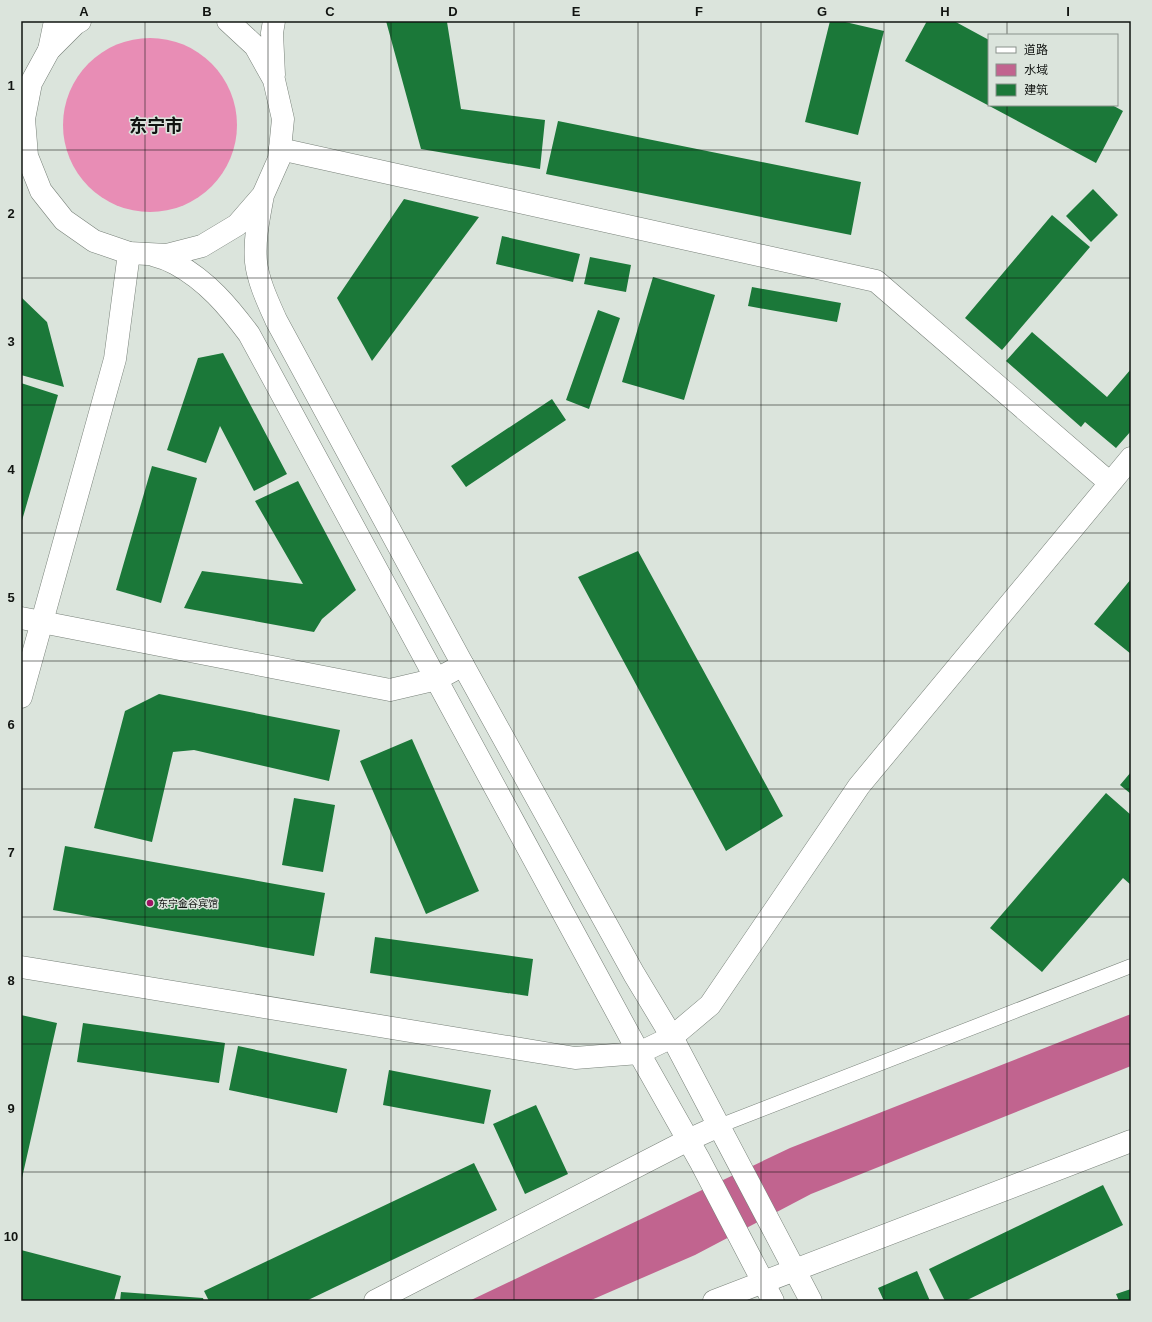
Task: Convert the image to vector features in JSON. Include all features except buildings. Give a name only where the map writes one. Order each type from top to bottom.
[{"type":"main road","points":[[41,191],[27,156],[24,120],[31,83],[49,50],[55,21]]},
{"type":"main road","points":[[21,67],[49,50],[75,24],[80,21]]},
{"type":"main road","points":[[228,21],[255,46],[274,80]]},
{"type":"main road","points":[[274,21],[272,33],[274,80],[283,119],[279,159],[263,195],[257,230],[256,263],[265,294],[280,327],[463,664],[634,974],[672,1037],[811,1301]]},
{"type":"main road","points":[[280,149],[876,281],[1110,483]]},
{"type":"main road","points":[[21,169],[64,220],[94,241],[129,253],[166,255],[202,246],[237,225],[263,195]]},
{"type":"main road","points":[[21,697],[31,619],[115,359],[129,253]]},
{"type":"main road","points":[[153,255],[175,263],[202,281],[226,304],[249,334],[639,1053],[700,1161],[768,1292]]},
{"type":"main road","points":[[21,967],[575,1058],[639,1053],[672,1037],[710,1005],[859,786],[1131,458]]},
{"type":"main road","points":[[31,619],[390,690],[437,679],[463,664]]},
{"type":"main road","points":[[376,1301],[688,1140],[724,1136]]},
{"type":"main road","points":[[714,1301],[768,1292],[795,1270],[1131,1141]]},
{"type":"lane","points":[[724,1136],[1131,966]]},
{"type":"shaded area","points":[[141,38],[159,38],[191,48],[212,63],[227,84],[237,116],[237,134],[227,166],[212,187],[191,202],[175,208],[159,212],[141,212],[109,202],[88,187],[73,166],[67,150],[63,134],[63,116],[73,84],[88,63],[109,48],[125,42]]},
{"type":"water","points":[[1131,1014],[1131,1066],[811,1194],[695,1255],[589,1301],[469,1301],[790,1148]]},
{"type":"place","name":"东宁金谷宾馆","points":[[150,903]]},
{"type":"district","name":"东宁市","points":[[156,126]]}]
